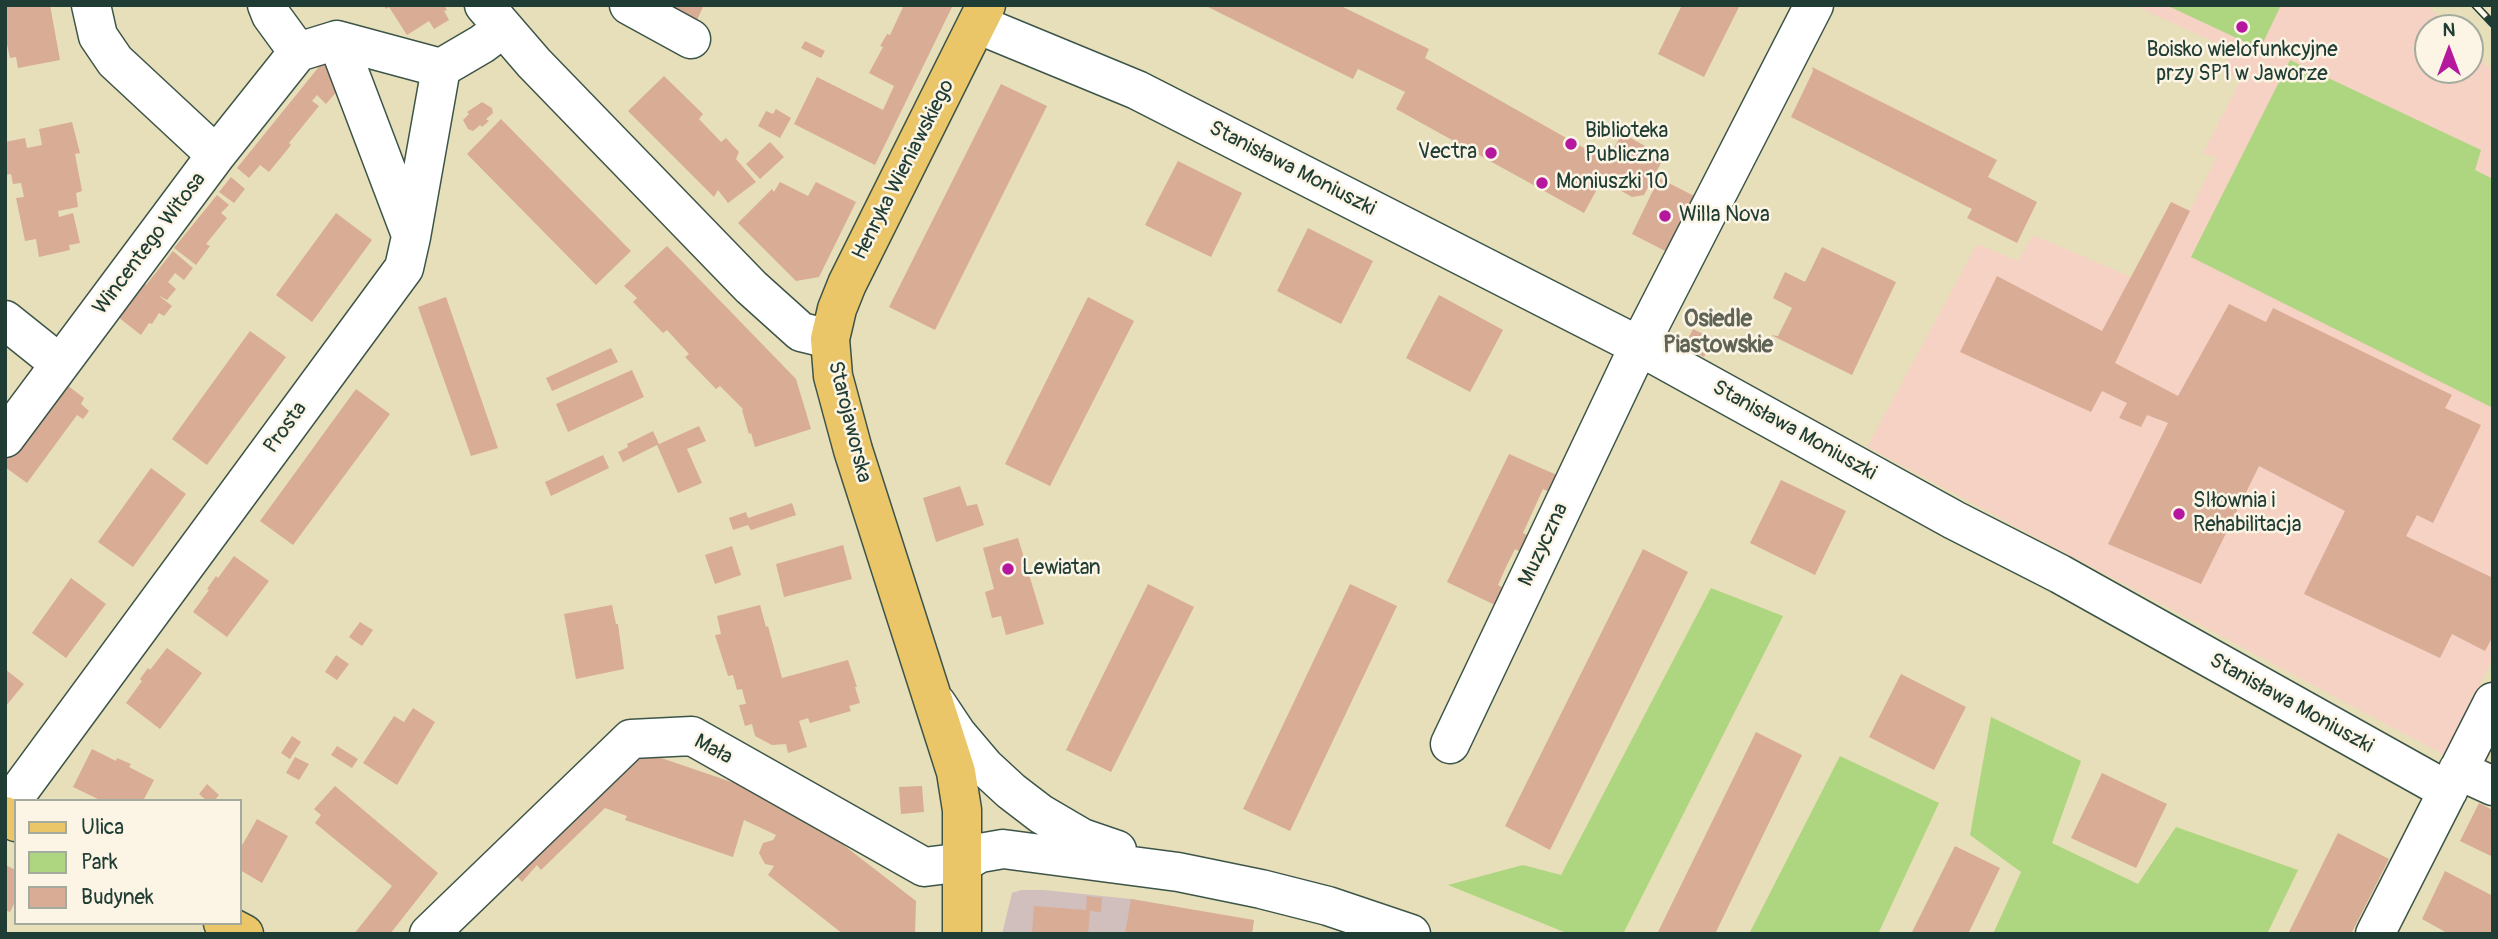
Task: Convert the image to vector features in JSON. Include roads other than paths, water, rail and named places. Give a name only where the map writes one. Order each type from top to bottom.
[{"type":"main road","name":"Henryka Wieniawskiego","points":[[830,339],[837,309],[847,284],[982,15]]},
{"type":"main road","name":"Starojaworska","points":[[830,339],[833,376],[850,439],[956,772],[962,810],[964,862],[962,934]]},
{"type":"main road","points":[[227,925],[244,934]]},
{"type":"street","points":[[91,5],[98,36],[115,61],[216,155]]},
{"type":"street","points":[[267,5],[271,15],[298,52],[337,40],[441,68],[482,44],[493,17]]},
{"type":"street","points":[[629,5],[691,38]]},
{"type":"street","points":[[1639,346],[1814,5]]},
{"type":"street","name":"Stanisława Moniuszki","points":[[982,15],[1137,90],[1639,346],[1954,520],[2453,780],[2493,786]]},
{"type":"street","name":"Starojaworska","points":[[493,17],[612,146],[751,287],[801,332],[830,339]]},
{"type":"street","points":[[337,40],[411,237]]},
{"type":"street","name":"Wincentego Witosa","points":[[5,438],[216,155],[298,52]]},
{"type":"street","name":"Prosta","points":[[5,810],[404,268],[441,68]]},
{"type":"street","points":[[5,320],[60,364]]},
{"type":"street","name":"Muzyczna","points":[[1450,744],[1639,346]]},
{"type":"street","points":[[933,699],[957,734],[985,767],[1041,814],[1082,838],[1178,872],[1328,906],[1411,934]]},
{"type":"street","points":[[2375,934],[2493,702]]},
{"type":"street","name":"Mała","points":[[429,934],[631,739],[692,736],[924,867],[964,862],[980,853],[1003,849],[1178,872]]},
{"type":"railway","points":[[2475,5],[2493,24]]},
{"type":"place","name":"Boisko wielofunkcyjne przy SP1 w Jaworze","points":[[2242,27]]},
{"type":"place","name":"Biblioteka Publiczna","points":[[1571,144]]},
{"type":"place","name":"Vectra","points":[[1491,153]]},
{"type":"place","name":"Moniuszki 10","points":[[1542,183]]},
{"type":"place","name":"Willa Nova","points":[[1665,216]]},
{"type":"place","name":"SIłownia i Rehabilitacja","points":[[2179,514]]},
{"type":"place","name":"Lewiatan","points":[[1008,569]]},
{"type":"district","name":"Osiedle Piastowskie","points":[[1718,333]]}]
